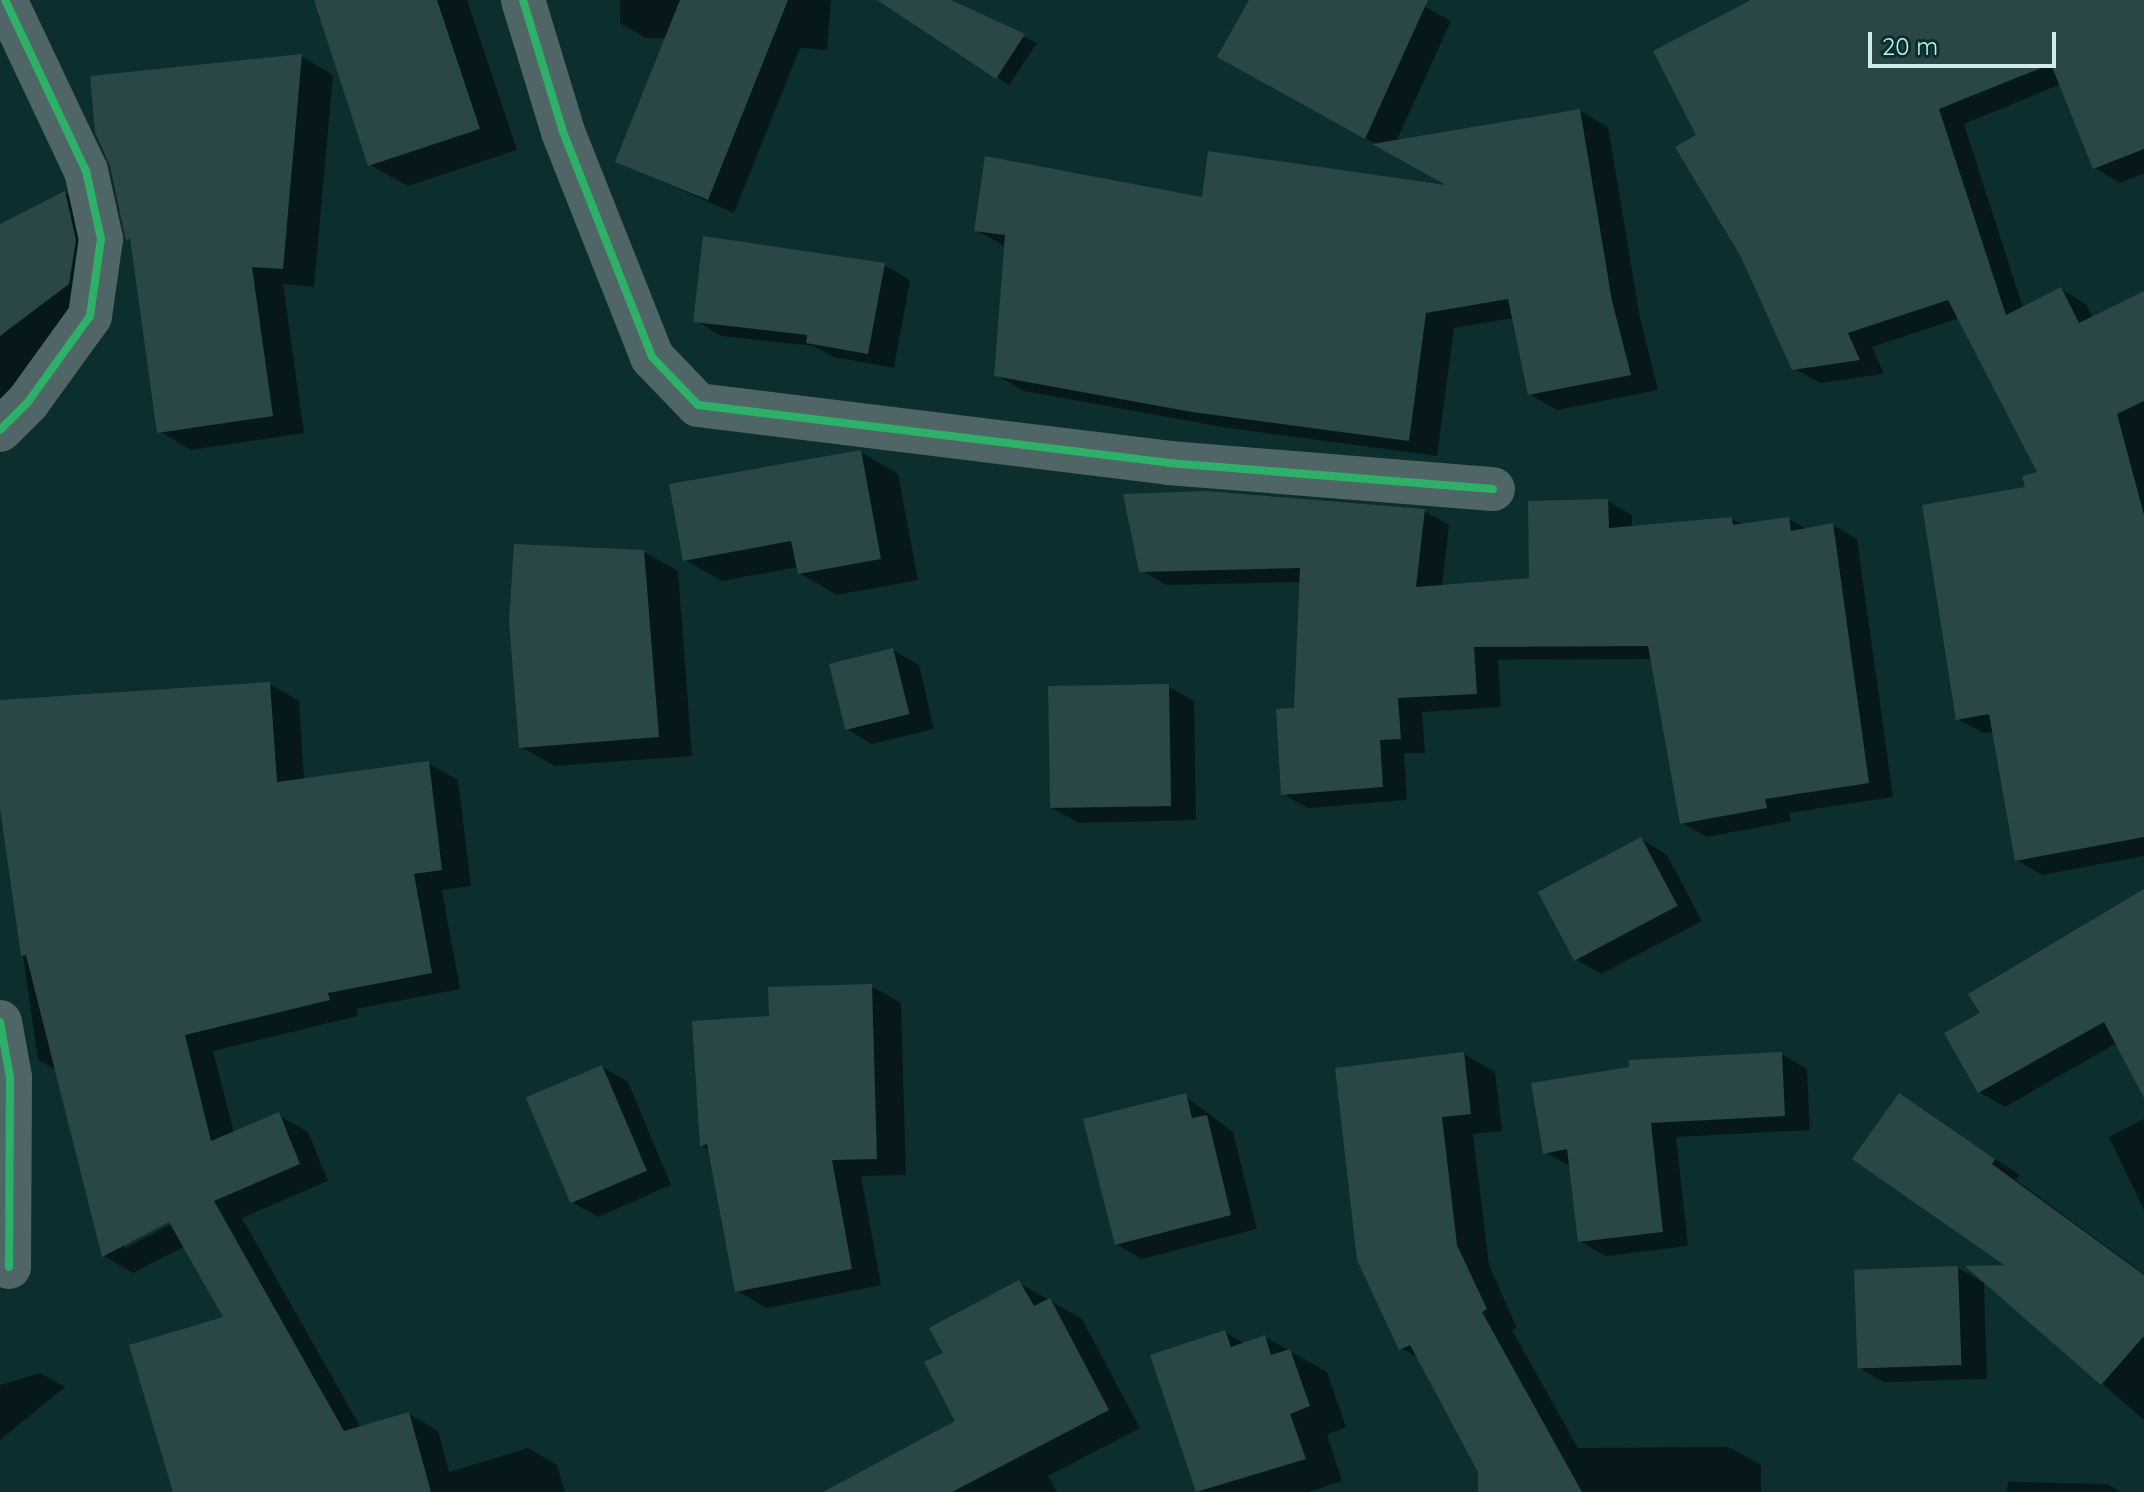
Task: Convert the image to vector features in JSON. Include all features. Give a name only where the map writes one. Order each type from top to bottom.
[{"type":"street","points":[[0,430],[28,402],[90,316],[101,239],[86,171],[5,0]]},
{"type":"street","points":[[523,0],[563,132],[652,357],[698,405],[1169,463],[1493,489]]},
{"type":"street","points":[[0,1022],[10,1077],[9,1267]]},
{"type":"building","points":[[314,0],[437,0],[480,129],[368,166]]},
{"type":"building","points":[[680,0],[788,0],[708,200],[615,162]]},
{"type":"building","points":[[877,0],[951,0],[1025,34],[996,79]]},
{"type":"building","points":[[1249,0],[1428,0],[1365,139],[1217,57]]},
{"type":"building","points":[[1751,0],[2144,0],[2144,149],[2093,169],[2051,64],[1939,109],[2006,315],[2061,287],[2079,323],[2144,291],[2144,401],[2117,414],[2144,515],[2144,837],[2015,861],[1989,714],[1956,720],[1922,505],[2025,487],[2022,476],[2037,472],[1948,300],[1848,333],[1860,360],[1792,370],[1741,257],[1675,147],[1696,135],[1653,51]]},
{"type":"building","points":[[302,54],[283,269],[252,267],[273,416],[157,433],[130,238],[126,241],[110,166],[95,132],[90,76]]},
{"type":"building","points":[[1580,109],[1612,301],[1631,375],[1528,395],[1508,299],[1426,313],[1409,441],[1192,412],[994,376],[1005,235],[974,231],[985,156],[1202,197],[1208,151],[1446,185],[1372,144]]},
{"type":"building","points":[[65,191],[76,240],[69,284],[0,336],[0,224]]},
{"type":"building","points":[[703,236],[885,263],[868,354],[806,343],[807,335],[693,322]]},
{"type":"building","points":[[861,450],[881,559],[798,574],[791,541],[683,561],[669,484]]},
{"type":"building","points":[[1206,491],[1425,509],[1416,587],[1529,578],[1528,501],[1608,499],[1609,528],[1732,517],[1733,525],[1789,517],[1791,531],[1833,523],[1869,783],[1765,799],[1767,808],[1680,824],[1648,646],[1474,647],[1477,694],[1398,698],[1401,739],[1380,740],[1383,787],[1281,795],[1276,709],[1294,708],[1300,568],[1139,572],[1123,494]]},
{"type":"building","points":[[514,544],[644,550],[659,737],[519,748],[509,621]]},
{"type":"building","points":[[893,648],[909,714],[845,730],[829,664]]},
{"type":"building","points":[[270,682],[277,782],[429,761],[442,870],[414,874],[432,973],[328,993],[330,1000],[185,1035],[211,1141],[279,1112],[300,1164],[214,1201],[344,1431],[409,1412],[431,1492],[173,1492],[129,1345],[223,1317],[169,1222],[102,1257],[26,955],[21,956],[0,808],[0,700]]},
{"type":"building","points":[[1169,684],[1171,806],[1050,808],[1048,686]]},
{"type":"building","points":[[1641,837],[1678,906],[1574,961],[1538,892]]},
{"type":"building","points":[[2144,889],[2144,1098],[2104,1022],[1978,1093],[1944,1033],[1980,1013],[1968,994]]},
{"type":"building","points":[[872,984],[877,1159],[832,1160],[852,1269],[735,1292],[707,1144],[700,1147],[692,1021],[769,1016],[768,987]]},
{"type":"building","points":[[1464,1052],[1471,1114],[1442,1117],[1457,1245],[1487,1309],[1482,1312],[1582,1492],[1478,1492],[1478,1472],[1410,1345],[1399,1350],[1357,1260],[1335,1068]]},
{"type":"building","points":[[1782,1052],[1785,1116],[1651,1123],[1663,1232],[1578,1242],[1567,1149],[1543,1154],[1531,1083],[1629,1067],[1629,1060]]},
{"type":"building","points":[[602,1065],[647,1171],[571,1203],[526,1097]]},
{"type":"building","points":[[1186,1093],[1192,1118],[1207,1115],[1231,1215],[1115,1245],[1083,1119]]},
{"type":"building","points":[[1899,1093],[1995,1159],[1992,1164],[2144,1275],[2144,1336],[2101,1385],[1965,1266],[2004,1265],[1852,1159]]},
{"type":"building","points":[[1958,1266],[1961,1365],[1858,1369],[1854,1270]]},
{"type":"building","points":[[1019,1280],[1034,1306],[1050,1298],[1109,1410],[952,1492],[823,1492],[955,1421],[924,1362],[943,1353],[929,1328]]},
{"type":"building","points":[[1225,1330],[1231,1347],[1265,1335],[1271,1355],[1290,1349],[1310,1406],[1290,1414],[1306,1459],[1196,1492],[1150,1355]]},
{"type":"cycle path","points":[[0,430],[28,402],[90,316],[101,239],[86,171],[5,0]]},
{"type":"cycle path","points":[[523,0],[563,132],[652,357],[698,405],[1169,463],[1493,489]]},
{"type":"cycle path","points":[[0,1022],[10,1077],[9,1267]]}]
